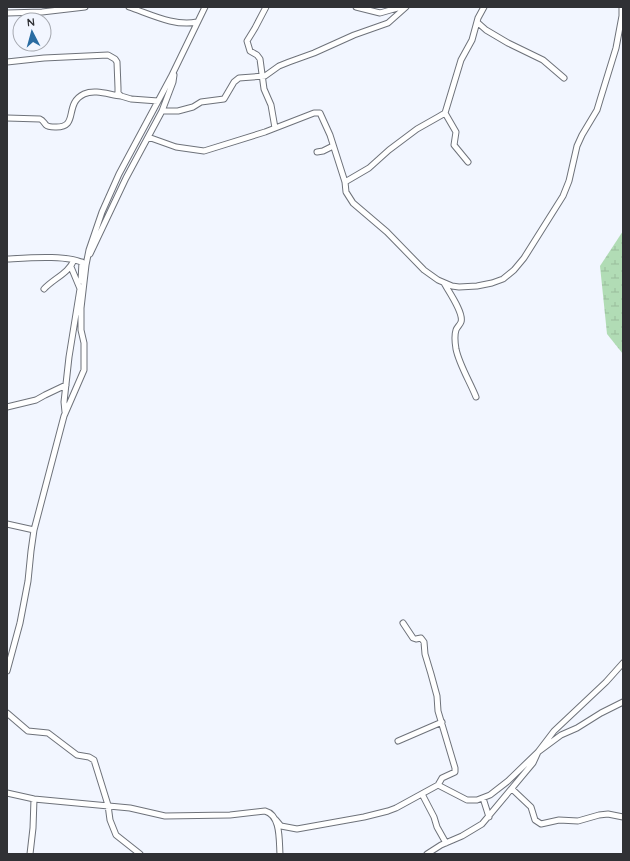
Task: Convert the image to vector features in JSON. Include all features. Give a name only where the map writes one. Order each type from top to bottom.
[{"type":"street","points":[[7,13],[42,12],[84,7]]},
{"type":"street","points":[[129,7],[154,16],[181,23],[197,22]]},
{"type":"street","points":[[87,258],[102,212],[119,174],[175,70],[205,7]]},
{"type":"street","points":[[265,7],[256,28],[247,41],[250,51],[257,55],[260,59],[264,89],[271,105],[275,128]]},
{"type":"street","points":[[356,7],[376,13],[387,12],[401,7]]},
{"type":"street","points":[[162,112],[178,111],[193,107],[202,102],[222,100],[236,80],[245,77],[262,77],[289,62],[314,53],[354,35],[388,23],[406,7]]},
{"type":"street","points":[[344,182],[369,168],[389,150],[417,129],[445,112],[461,60],[472,40],[479,15],[484,7]]},
{"type":"street","points":[[148,137],[176,147],[204,151],[224,146],[314,113],[320,113],[333,146],[346,192],[353,203],[387,232],[424,270],[444,283],[459,287],[492,283],[502,279],[514,270],[524,258],[563,196],[569,181],[577,146],[597,110],[616,48],[622,16],[622,7]]},
{"type":"street","points":[[477,22],[486,30],[508,44],[543,60],[564,78]]},
{"type":"street","points":[[7,62],[44,58],[113,57],[117,62],[118,93],[121,96]]},
{"type":"street","points":[[65,414],[64,402],[66,385],[84,264],[94,248],[126,178],[162,112],[173,82],[175,70]]},
{"type":"street","points":[[7,118],[40,118],[50,127],[62,127],[67,125],[70,120],[72,105],[83,95],[91,92],[158,101]]},
{"type":"street","points":[[445,112],[456,132],[454,144],[468,162]]},
{"type":"street","points":[[317,152],[333,146]]},
{"type":"street","points":[[7,259],[34,258],[74,260],[84,264]]},
{"type":"street","points":[[44,289],[71,267],[74,260]]},
{"type":"street","points":[[7,671],[20,623],[28,581],[34,530],[65,414],[84,370],[84,343],[81,330],[81,292],[71,267]]},
{"type":"street","points":[[444,283],[461,318],[461,323],[456,329],[456,347],[476,397]]},
{"type":"street","points":[[7,407],[36,400],[66,385]]},
{"type":"street","points":[[7,524],[34,530]]},
{"type":"street","points":[[7,793],[34,799],[108,805],[165,816],[230,815],[265,812],[271,813],[281,826],[298,829],[336,823],[388,811],[438,785],[442,778],[455,772],[456,770],[438,709],[437,696],[432,674],[425,654],[422,639],[413,638],[403,623]]},
{"type":"street","points":[[427,854],[482,824],[533,764],[538,752],[554,731],[606,682],[623,663]]},
{"type":"street","points":[[438,785],[467,800],[483,798],[496,791],[538,752],[561,735],[577,728],[601,712],[623,702]]},
{"type":"street","points":[[7,714],[28,731],[48,734],[77,755],[92,758],[94,760],[102,781],[110,820],[116,835],[140,854]]},
{"type":"street","points":[[398,741],[442,722]]},
{"type":"street","points":[[512,789],[530,807],[535,820],[541,824],[559,820],[578,821],[608,814],[623,817]]},
{"type":"street","points":[[422,794],[446,843]]},
{"type":"street","points":[[483,798],[489,817]]},
{"type":"street","points":[[30,854],[34,799]]},
{"type":"street","points":[[276,820],[280,854]]},
{"type":"green space","points":[[623,231],[623,354],[607,334],[600,266]]}]
